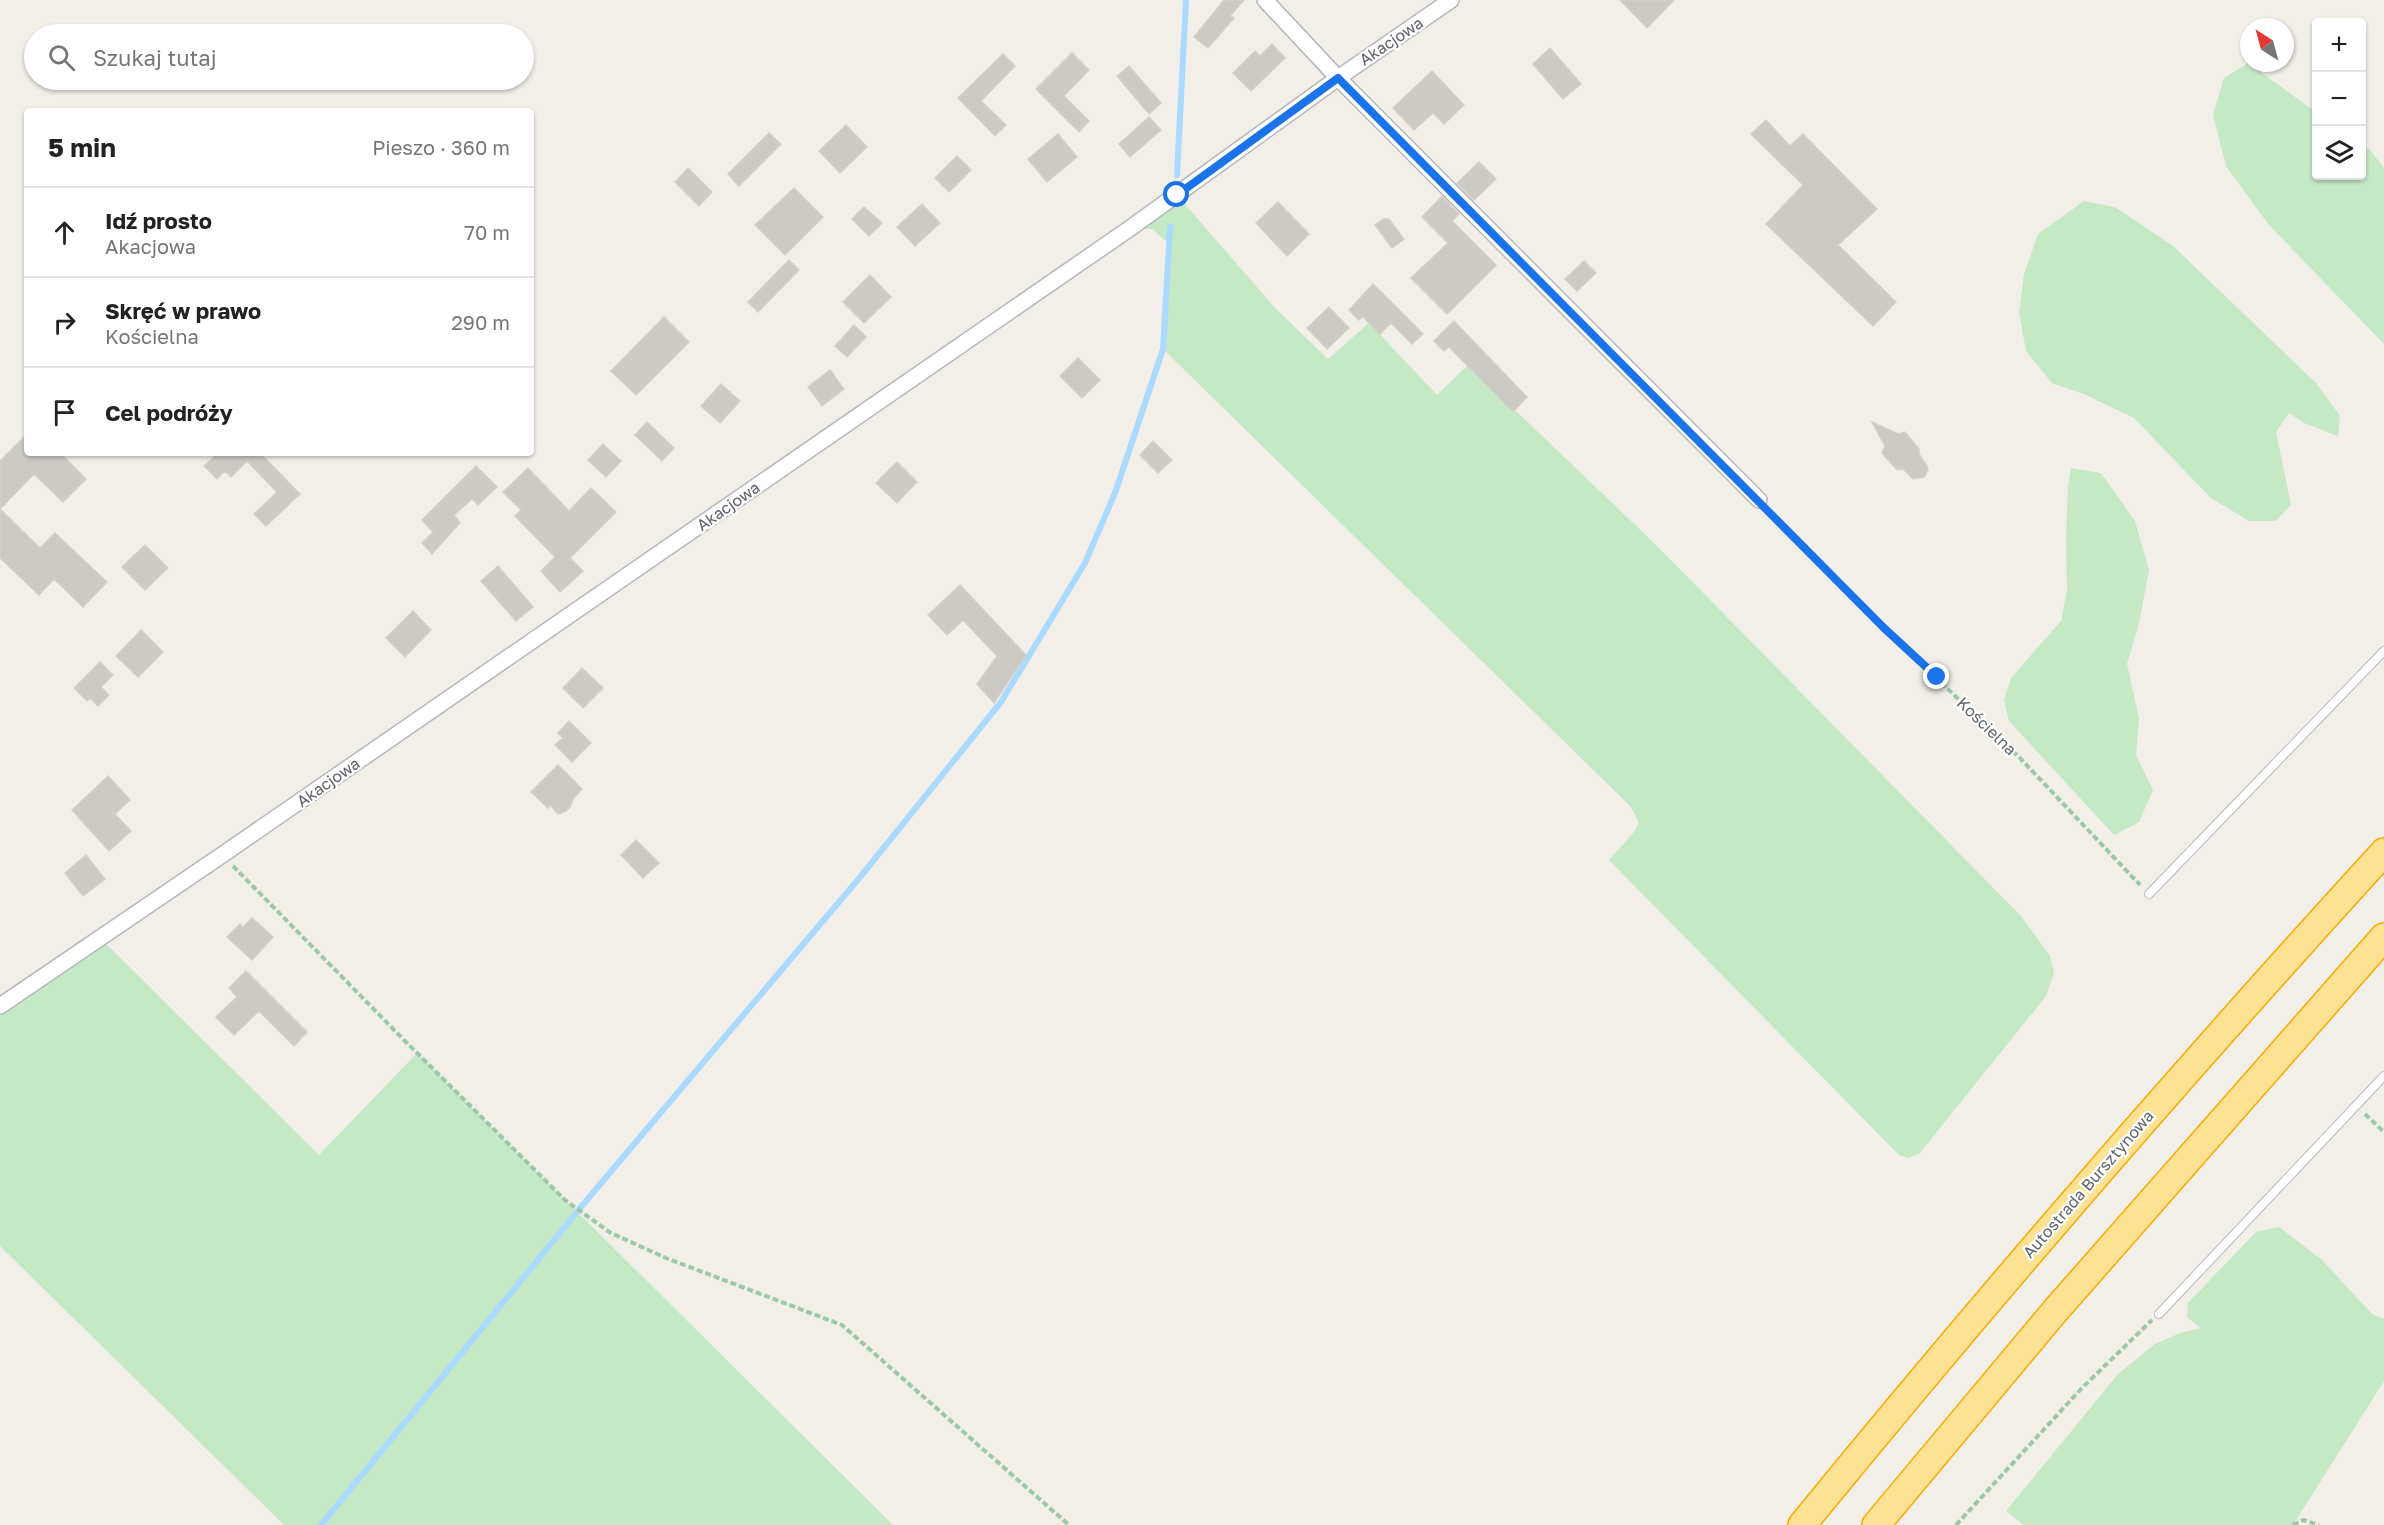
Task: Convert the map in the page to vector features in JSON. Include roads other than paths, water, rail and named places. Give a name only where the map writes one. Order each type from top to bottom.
[{"type":"highway","name":"Autostrada Bursztynowa","points":[[1802,1525],[1932,1366],[2152,1109],[2384,852]]},
{"type":"highway","points":[[1876,1525],[2055,1311],[2384,937]]},
{"type":"street","points":[[1264,0],[1338,78],[1759,500]]},
{"type":"street","name":"Akacjowa","points":[[0,1006],[1129,229],[1338,78],[1451,0]]},
{"type":"lane","points":[[2149,894],[2384,651]]},
{"type":"lane","points":[[2158,1314],[2384,1076]]},
{"type":"waterway","points":[[1177,175],[1186,0]]},
{"type":"waterway","points":[[321,1525],[586,1201],[861,876],[1001,702],[1085,563],[1115,493],[1163,349],[1170,227]]}]
